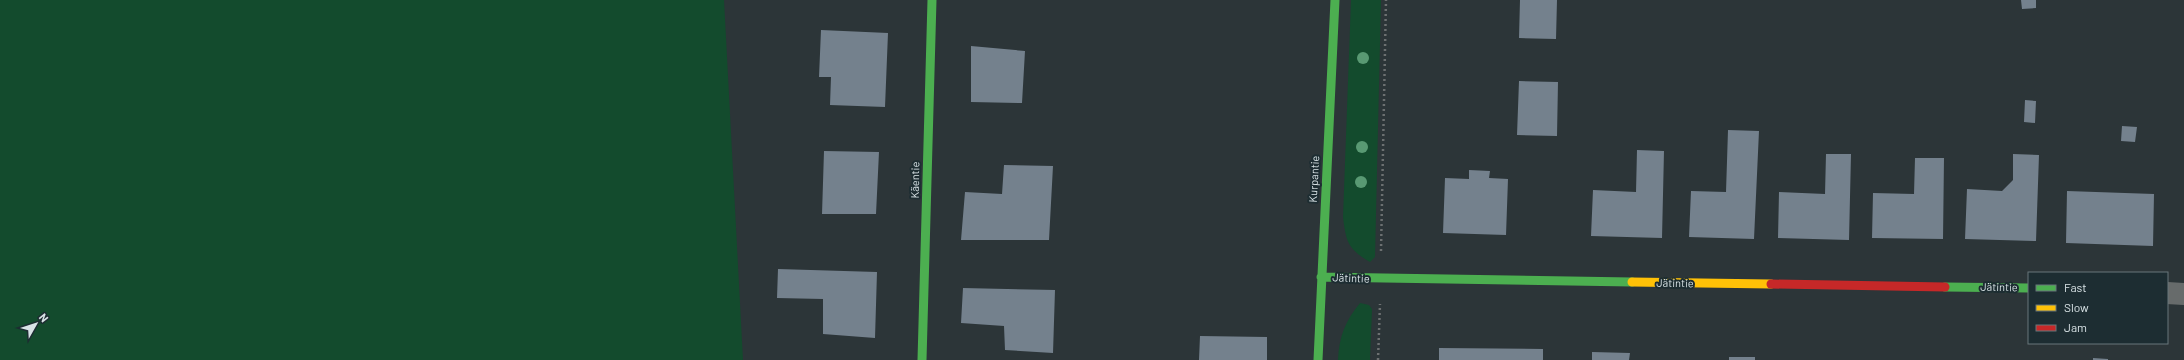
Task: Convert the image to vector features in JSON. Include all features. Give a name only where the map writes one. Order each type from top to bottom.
[{"type":"street","name":"Käentie","points":[[922,360],[932,0]]},
{"type":"street","name":"Kurpantie","points":[[1318,360],[1335,0]]},
{"type":"street","name":"Jätintie","points":[[1321,277],[2028,288]]},
{"type":"street","points":[[2168,293],[2184,294]]},
{"type":"path","points":[[1378,360],[1386,0]]},
{"type":"green space","points":[[0,0],[724,0],[743,360],[0,360]]},
{"type":"green space","points":[[1351,0],[1381,0],[1375,257],[1370,262],[1357,253],[1349,244],[1345,233],[1343,217]]},
{"type":"green space","points":[[1360,303],[1369,305],[1372,309],[1370,360],[1338,360],[1341,337],[1350,316]]},
{"type":"building","points":[[1520,0],[1557,0],[1556,39],[1519,38]]},
{"type":"building","points":[[2021,0],[2036,0],[2036,8],[2022,9]]},
{"type":"building","points":[[821,30],[888,33],[885,107],[830,105],[831,77],[819,77]]},
{"type":"building","points":[[971,46],[1025,51],[1022,103],[971,102]]},
{"type":"building","points":[[1519,81],[1558,82],[1557,136],[1517,135]]},
{"type":"building","points":[[2025,100],[2036,101],[2035,123],[2024,122]]},
{"type":"building","points":[[2122,126],[2137,127],[2135,142],[2121,141]]},
{"type":"building","points":[[1728,130],[1759,131],[1754,239],[1689,237],[1691,191],[1726,192]]},
{"type":"building","points":[[1637,150],[1664,151],[1662,238],[1591,236],[1593,190],[1636,192]]},
{"type":"building","points":[[824,151],[879,152],[876,214],[822,214]]},
{"type":"building","points":[[1826,154],[1851,154],[1849,240],[1778,238],[1779,192],[1825,194]]},
{"type":"building","points":[[2013,154],[2039,155],[2036,241],[1965,239],[1967,189],[2002,191],[2013,180]]},
{"type":"building","points":[[1915,158],[1944,158],[1943,239],[1872,238],[1873,193],[1914,194]]},
{"type":"building","points":[[1004,165],[1053,166],[1049,240],[961,240],[965,192],[1002,194]]},
{"type":"building","points":[[1469,170],[1490,171],[1489,178],[1508,179],[1506,235],[1443,233],[1445,178],[1469,179]]},
{"type":"building","points":[[2067,191],[2154,194],[2153,246],[2066,243]]},
{"type":"building","points":[[778,269],[877,272],[875,338],[823,334],[823,299],[777,298]]},
{"type":"building","points":[[963,288],[1055,290],[1053,353],[1005,350],[1004,326],[961,323]]},
{"type":"building","points":[[1200,336],[1267,337],[1267,360],[1199,360]]},
{"type":"building","points":[[1439,348],[1543,349],[1543,360],[1439,360]]},
{"type":"building","points":[[1592,352],[1630,353],[1629,360],[1592,360]]},
{"type":"building","points":[[1729,357],[1755,357],[1755,360],[1729,360]]},
{"type":"building","points":[[2093,358],[2108,359],[2108,360],[2093,360]]},
{"type":"traffic: fast","points":[[922,360],[932,0]]},
{"type":"traffic: fast","points":[[1318,360],[1335,0]]},
{"type":"traffic: fast","points":[[1321,277],[1632,282]]},
{"type":"traffic: fast","points":[[1945,287],[2028,288]]},
{"type":"traffic: slow","points":[[1632,282],[1771,284]]},
{"type":"traffic: jam","points":[[1771,284],[1945,287]]}]
